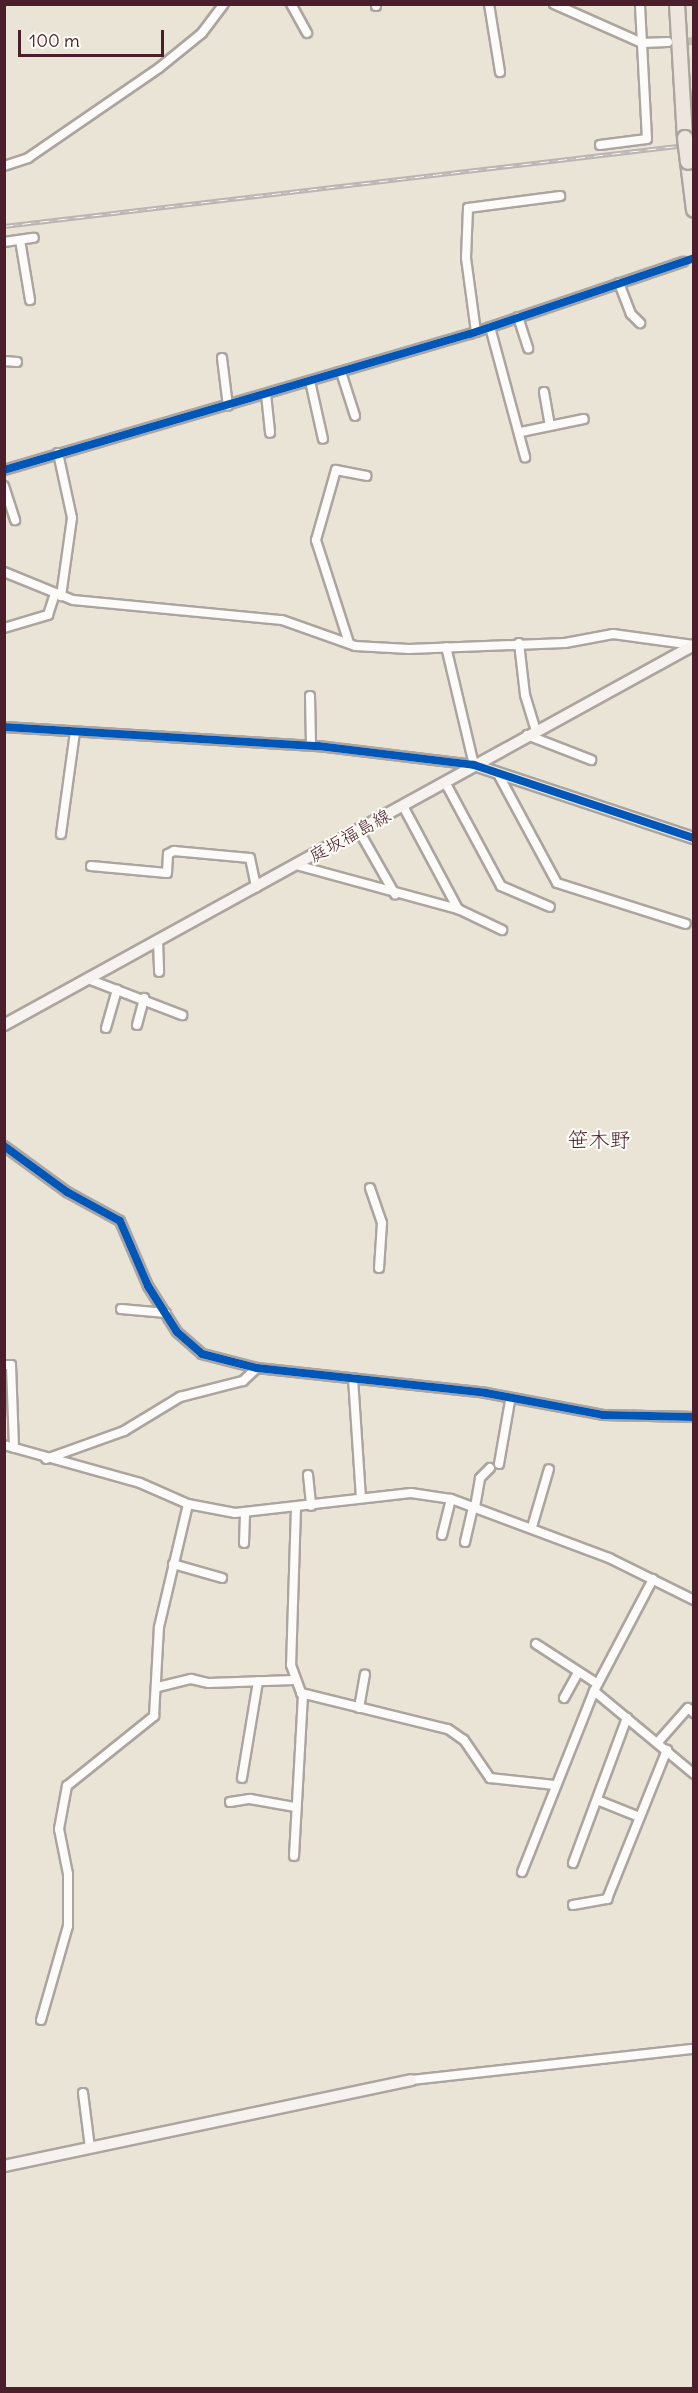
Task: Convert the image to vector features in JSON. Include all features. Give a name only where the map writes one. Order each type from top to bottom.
[{"type":"highway","points":[[677,4],[685,138],[693,210]]},
{"type":"main road","name":"庭坂福島線","points":[[4,1025],[359,831],[531,732],[693,645]]},
{"type":"main road","points":[[474,765],[693,838]]},
{"type":"main road","points":[[4,2166],[411,2080]]},
{"type":"street","points":[[4,166],[28,158],[159,68],[202,33],[224,4]]},
{"type":"street","points":[[291,4],[307,33]]},
{"type":"street","points":[[489,4],[500,72]]},
{"type":"street","points":[[554,4],[642,44],[668,42]]},
{"type":"street","points":[[600,145],[647,139],[640,4]]},
{"type":"street","points":[[476,332],[466,258],[468,208],[560,196]]},
{"type":"street","points":[[4,242],[34,238]]},
{"type":"street","points":[[20,240],[30,300]]},
{"type":"street","points":[[4,470],[476,332],[683,262]]},
{"type":"street","points":[[620,283],[630,314],[640,323]]},
{"type":"street","points":[[518,317],[528,348]]},
{"type":"street","points":[[490,327],[521,432],[525,457]]},
{"type":"street","points":[[222,358],[228,406]]},
{"type":"street","points":[[4,362],[17,362]]},
{"type":"street","points":[[341,372],[355,416]]},
{"type":"street","points":[[309,381],[323,439]]},
{"type":"street","points":[[544,392],[550,425]]},
{"type":"street","points":[[266,394],[270,433]]},
{"type":"street","points":[[521,432],[584,419]]},
{"type":"street","points":[[4,628],[48,615],[58,595],[72,518],[58,453]]},
{"type":"street","points":[[349,643],[316,540],[336,470],[366,476]]},
{"type":"street","points":[[4,486],[15,520]]},
{"type":"street","points":[[4,572],[58,595],[282,620],[349,643],[446,647],[613,634],[693,645]]},
{"type":"street","points":[[519,643],[531,732],[591,760]]},
{"type":"street","points":[[4,727],[311,745],[474,765],[446,647]]},
{"type":"street","points":[[310,696],[311,745]]},
{"type":"street","points":[[61,834],[75,732]]},
{"type":"street","points":[[497,772],[557,883],[686,924]]},
{"type":"street","points":[[445,782],[501,886],[550,906]]},
{"type":"street","points":[[403,806],[458,909]]},
{"type":"street","points":[[359,831],[395,894]]},
{"type":"street","points":[[91,866],[167,873],[168,854],[174,851],[250,858],[256,887]]},
{"type":"street","points":[[297,865],[395,894],[458,909],[502,930]]},
{"type":"street","points":[[158,940],[159,972]]},
{"type":"street","points":[[88,978],[144,998],[182,1016]]},
{"type":"street","points":[[106,1029],[117,990]]},
{"type":"street","points":[[137,1025],[144,998]]},
{"type":"street","points":[[4,1146],[67,1192],[120,1221],[139,1269],[166,1313],[193,1349],[257,1368],[352,1378],[603,1415],[693,1416]]},
{"type":"street","points":[[370,1188],[382,1223],[379,1268]]},
{"type":"street","points":[[121,1309],[166,1313]]},
{"type":"street","points":[[4,1365],[11,1365],[14,1448]]},
{"type":"street","points":[[45,1459],[124,1431],[180,1397],[243,1381],[257,1368]]},
{"type":"street","points":[[352,1378],[361,1498]]},
{"type":"street","points":[[499,1464],[510,1401]]},
{"type":"street","points":[[4,1445],[45,1459],[140,1483],[188,1504],[245,1514],[411,1493],[451,1499],[532,1527],[652,1579],[693,1600]]},
{"type":"street","points":[[465,1542],[480,1478],[490,1468]]},
{"type":"street","points":[[532,1527],[549,1469]]},
{"type":"street","points":[[308,1475],[311,1506]]},
{"type":"street","points":[[442,1535],[451,1499]]},
{"type":"street","points":[[41,2020],[64,1949],[69,1910],[59,1829],[67,1786],[150,1721],[158,1687],[159,1627],[188,1504]]},
{"type":"street","points":[[294,1856],[303,1695],[294,1680],[291,1564],[296,1508]]},
{"type":"street","points":[[244,1543],[245,1514]]},
{"type":"street","points":[[173,1564],[222,1578]]},
{"type":"street","points":[[522,1872],[595,1687],[652,1579]]},
{"type":"street","points":[[536,1644],[595,1687],[627,1718],[693,1774]]},
{"type":"street","points":[[359,1708],[365,1675]]},
{"type":"street","points":[[564,1698],[577,1675]]},
{"type":"street","points":[[158,1687],[191,1678],[294,1680]]},
{"type":"street","points":[[242,1778],[258,1681]]},
{"type":"street","points":[[303,1695],[448,1729],[464,1740],[490,1778],[555,1785]]},
{"type":"street","points":[[658,1742],[688,1708],[693,1713]]},
{"type":"street","points":[[573,1863],[627,1718]]},
{"type":"street","points":[[573,1905],[607,1899],[637,1816],[667,1750]]},
{"type":"street","points":[[230,1802],[249,1799],[295,1807]]},
{"type":"street","points":[[597,1800],[637,1816]]},
{"type":"street","points":[[411,2080],[693,2049]]},
{"type":"street","points":[[83,2093],[90,2148]]},
{"type":"tunnel","points":[[676,42],[694,41]]},
{"type":"tunnel","points":[[683,262],[694,258]]},
{"type":"railway","points":[[4,226],[694,144]]},
{"type":"cycle path","points":[[4,470],[470,334],[694,258]]},
{"type":"cycle path","points":[[4,727],[318,746],[474,765],[694,838]]},
{"type":"cycle path","points":[[4,1146],[67,1192],[120,1221],[148,1286],[177,1332],[202,1354],[257,1368],[486,1393],[603,1415],[694,1417]]},
{"type":"district","name":"笹木野","points":[[599,1140]]}]
